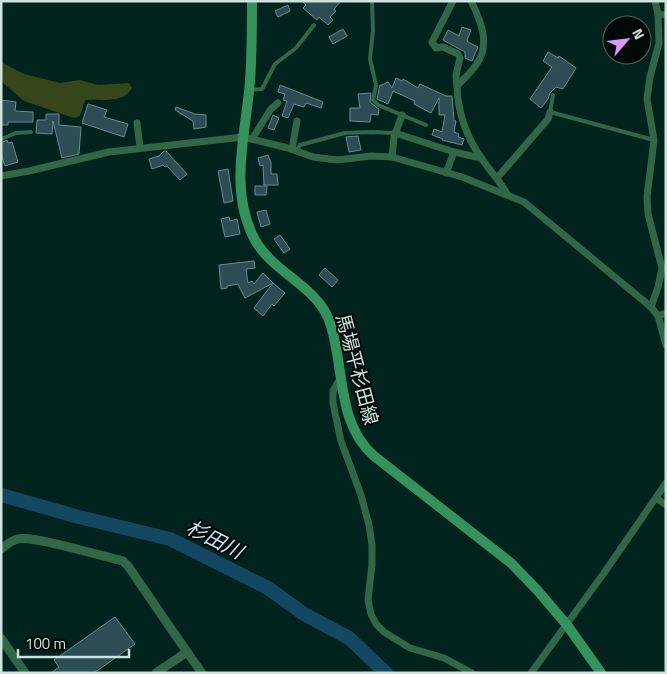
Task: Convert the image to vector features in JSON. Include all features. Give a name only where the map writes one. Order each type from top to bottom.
[{"type":"main road","name":"馬場平杉田線","points":[[252,1],[248,138],[240,182],[244,211],[248,226],[263,253],[314,298],[330,321],[351,425],[364,447],[511,563],[567,625],[601,673]]},
{"type":"street","points":[[453,1],[432,42],[436,48],[442,48],[458,54],[460,58],[456,75],[461,118],[481,158],[507,194]]},
{"type":"street","points":[[458,86],[478,63],[484,46],[481,25],[471,1]]},
{"type":"street","points":[[651,308],[662,268],[648,214],[647,197],[654,140],[647,99],[650,77],[659,43],[662,14],[655,1]]},
{"type":"street","points":[[248,138],[278,103]]},
{"type":"street","points":[[497,178],[548,119],[550,112]]},
{"type":"street","points":[[392,157],[395,133],[402,115]]},
{"type":"street","points":[[294,150],[297,121]]},
{"type":"street","points":[[137,123],[140,148]]},
{"type":"street","points":[[395,133],[454,152],[481,158]]},
{"type":"street","points":[[2,173],[54,165],[109,152],[248,138],[294,150],[312,157],[337,160],[371,156],[392,157],[446,172],[524,202],[651,308],[658,316],[666,345]]},
{"type":"street","points":[[446,172],[454,152]]},
{"type":"street","points":[[54,155],[54,165]]},
{"type":"street","points":[[658,316],[666,313]]},
{"type":"street","points":[[341,377],[333,391],[333,403],[341,441],[361,495],[369,525],[372,565],[368,600],[371,614],[376,624],[384,632],[410,648],[444,658],[472,673]]},
{"type":"street","points":[[531,673],[567,625],[666,483]]},
{"type":"street","points":[[656,498],[666,505]]},
{"type":"street","points":[[1,549],[17,539],[23,538],[123,561],[202,673]]},
{"type":"street","points":[[1,638],[25,673]]},
{"type":"street","points":[[156,673],[187,652]]},
{"type":"lane","points":[[372,1],[373,31],[370,59],[376,85],[373,100],[402,115],[426,124]]},
{"type":"lane","points":[[249,90],[262,89],[275,64],[296,48],[314,25]]},
{"type":"lane","points":[[552,95],[550,112],[654,140]]},
{"type":"lane","points":[[1,139],[16,133],[31,132]]},
{"type":"lane","points":[[294,150],[300,145],[345,133],[395,133]]},
{"type":"green space","points":[[1,62],[24,74],[60,83],[80,80],[98,85],[129,83],[132,88],[118,99],[85,100],[80,116],[74,118],[24,101],[1,81]]},
{"type":"building","points":[[302,1],[341,1],[334,9],[336,11],[330,17],[333,20],[328,25],[319,17],[317,20],[303,8],[306,5]]},
{"type":"building","points":[[288,5],[290,11],[278,17],[275,11]]},
{"type":"building","points":[[462,27],[471,30],[467,40],[478,47],[472,61],[465,58],[465,52],[443,40],[448,30],[459,36]]},
{"type":"building","points":[[343,29],[347,36],[333,44],[329,37]]},
{"type":"building","points":[[548,52],[558,58],[559,56],[576,68],[563,89],[556,87],[541,108],[530,99],[552,67],[543,61]]},
{"type":"building","points":[[396,78],[402,81],[403,79],[418,88],[420,84],[446,96],[452,96],[454,121],[456,121],[454,132],[459,134],[458,137],[464,139],[462,145],[442,140],[432,135],[434,129],[442,132],[445,115],[439,115],[439,98],[431,113],[414,104],[415,101],[393,91],[388,104],[377,99],[380,85],[388,82],[392,88]]},
{"type":"building","points":[[280,85],[323,102],[321,108],[306,103],[304,107],[294,104],[288,118],[282,116],[287,101],[283,100],[285,94],[278,92]]},
{"type":"building","points":[[371,93],[370,102],[379,109],[378,115],[371,114],[370,122],[350,121],[350,108],[360,108],[358,94]]},
{"type":"building","points":[[1,100],[16,102],[15,111],[33,112],[33,122],[8,122],[8,125],[1,125]]},
{"type":"building","points":[[88,104],[107,110],[104,117],[128,124],[124,137],[82,123]]},
{"type":"building","points":[[176,107],[195,114],[206,115],[206,127],[194,129],[193,121],[175,110]]},
{"type":"building","points":[[46,114],[59,114],[59,125],[81,127],[79,154],[62,158],[53,121],[52,134],[36,133],[37,120],[46,120]]},
{"type":"building","points":[[273,115],[279,118],[274,130],[268,128]]},
{"type":"building","points":[[358,136],[361,150],[349,152],[346,137]]},
{"type":"building","points":[[7,140],[8,143],[12,142],[18,162],[5,166],[1,153],[1,143]]},
{"type":"building","points":[[164,151],[187,174],[180,180],[167,166],[163,165],[152,169],[149,159],[159,156]]},
{"type":"building","points":[[268,155],[271,163],[271,174],[277,174],[278,185],[264,185],[263,165],[260,166],[258,158]]},
{"type":"building","points":[[228,169],[233,201],[224,203],[218,171]]},
{"type":"building","points":[[255,186],[267,186],[266,195],[255,195]]},
{"type":"building","points":[[266,210],[270,224],[261,227],[257,212]]},
{"type":"building","points":[[229,217],[230,221],[237,219],[240,234],[225,237],[221,219]]},
{"type":"building","points":[[280,235],[290,249],[284,253],[274,239]]},
{"type":"building","points":[[254,261],[255,268],[246,269],[248,283],[252,281],[254,284],[263,273],[273,283],[245,298],[238,284],[221,289],[219,265]]},
{"type":"building","points":[[325,268],[338,280],[332,287],[319,275]]},
{"type":"building","points":[[273,283],[285,293],[274,306],[272,304],[263,316],[254,308]]},
{"type":"building","points":[[115,617],[135,644],[94,673],[51,673],[59,667],[54,660]]},
{"type":"waterway","name":"杉田川","points":[[1,495],[79,517],[170,539],[268,588],[304,614],[349,638],[386,673]]}]
